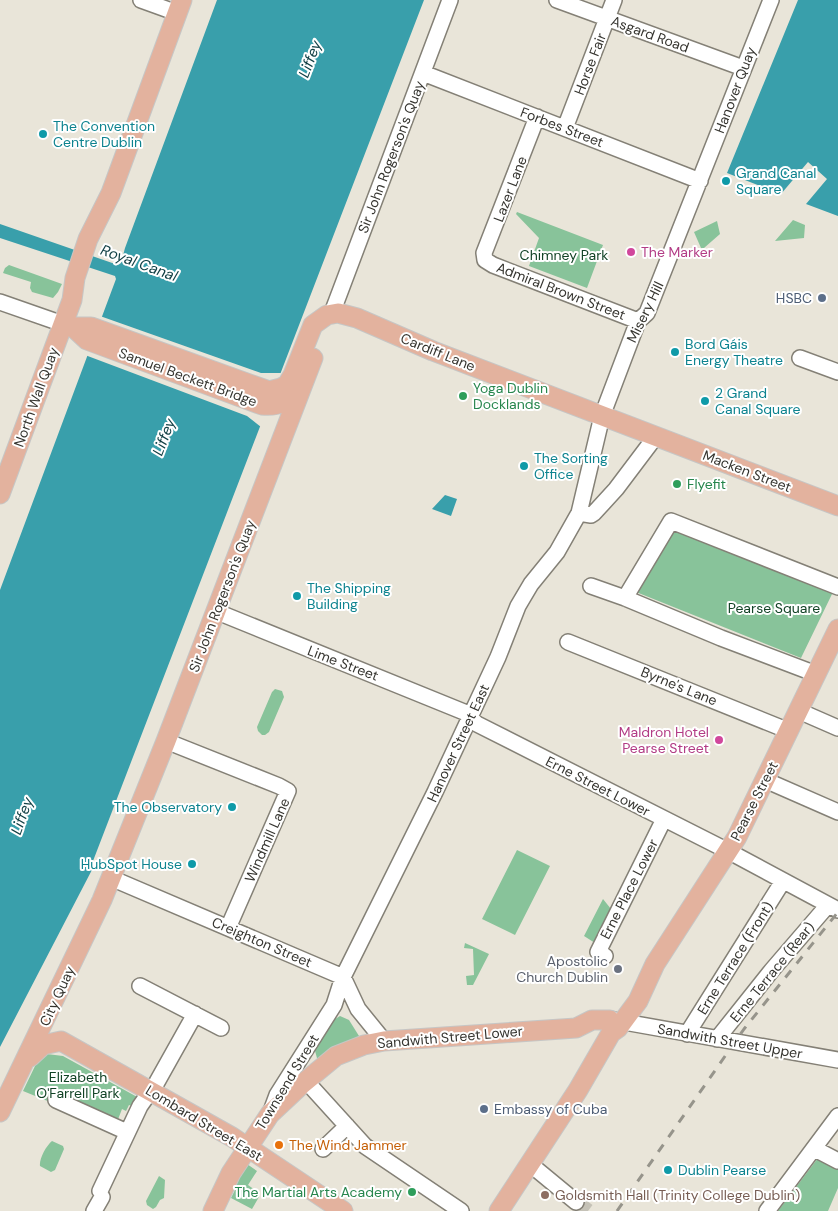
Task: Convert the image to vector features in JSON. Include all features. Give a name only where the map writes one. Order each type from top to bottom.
[{"type":"main road","name":"North Wall Quay","points":[[0,494],[79,329],[72,300],[81,280],[180,7]]},
{"type":"main road","name":"Sir John Rogerson's Quay","points":[[111,878],[332,313]]},
{"type":"main road","points":[[272,398],[290,380],[313,326],[321,318],[332,313]]},
{"type":"main road","name":"Cardiff Lane","points":[[332,313],[357,318],[656,436]]},
{"type":"main road","name":"Samuel Beckett Bridge","points":[[79,329],[264,390],[272,398],[286,401],[293,397],[302,387]]},
{"type":"main road","name":"Macken Street","points":[[656,436],[838,506]]},
{"type":"main road","name":"Pearse Street","points":[[500,1211],[611,1031],[638,1001],[655,964],[737,837],[838,629]]},
{"type":"main road","name":"City Quay","points":[[0,1112],[92,922],[111,878]]},
{"type":"main road","points":[[19,1075],[32,1054],[43,1045],[62,1041],[55,1016],[56,995]]},
{"type":"main road","name":"Sandwith Street Lower","points":[[270,1114],[336,1056],[364,1045],[384,1041],[576,1028],[592,1020],[611,1031]]},
{"type":"main road","points":[[576,1028],[592,1034],[611,1031]]},
{"type":"main road","name":"Lombard Street East","points":[[62,1041],[248,1148],[343,1211]]},
{"type":"main road","name":"Townsend Street","points":[[214,1211],[231,1173],[270,1114]]},
{"type":"street","points":[[141,0],[180,7]]},
{"type":"street","name":"Sir John Rogerson's Quay","points":[[332,313],[450,0]]},
{"type":"street","name":"Asgard Road","points":[[557,0],[743,68]]},
{"type":"street","name":"Horse Fair","points":[[565,128],[614,0]]},
{"type":"street","name":"Hanover Quay","points":[[700,181],[771,0]]},
{"type":"street","name":"Forbes Street","points":[[423,73],[700,181]]},
{"type":"street","name":"Lazer Lane","points":[[485,260],[484,253],[537,117]]},
{"type":"street","name":"Misery Hill","points":[[602,416],[638,321],[647,314],[700,181]]},
{"type":"street","name":"Admiral Brown Street","points":[[485,260],[493,265],[638,321]]},
{"type":"street","points":[[0,302],[79,329]]},
{"type":"street","points":[[800,358],[838,372]]},
{"type":"street","name":"Hanover Street East","points":[[343,977],[471,716],[498,657],[518,606],[532,584],[557,552],[579,513],[602,416]]},
{"type":"street","points":[[579,513],[594,514],[616,489],[656,436]]},
{"type":"street","points":[[625,598],[670,521],[838,586]]},
{"type":"street","points":[[590,586],[625,598],[721,638],[816,674]]},
{"type":"street","name":"Lime Street","points":[[215,611],[456,708],[471,716]]},
{"type":"street","name":"Byrne's Lane","points":[[568,642],[789,731]]},
{"type":"street","points":[[799,711],[838,728]]},
{"type":"street","name":"Erne Street Lower","points":[[471,716],[477,724],[728,851],[833,907]]},
{"type":"street","name":"Windmill Lane","points":[[166,741],[288,791],[228,928]]},
{"type":"street","points":[[765,780],[838,812]]},
{"type":"street","name":"Erne Place Lower","points":[[605,956],[598,952],[664,819]]},
{"type":"street","name":"Creighton Street","points":[[111,878],[343,977]]},
{"type":"street","name":"Erne Terrace (Front)","points":[[687,1034],[783,881]]},
{"type":"street","name":"Erne Terrace (Rear)","points":[[717,1039],[772,970],[833,907]]},
{"type":"street","points":[[343,977],[358,1009],[384,1041]]},
{"type":"street","name":"Townsend Street","points":[[270,1114],[277,1095],[334,1005],[343,977]]},
{"type":"street","points":[[140,986],[220,1028]]},
{"type":"street","points":[[94,1211],[127,1132],[144,1099],[157,1082],[195,1014]]},
{"type":"street","name":"Sandwith Street Upper","points":[[611,1031],[687,1034],[838,1060]]},
{"type":"street","points":[[306,1081],[365,1146],[461,1211]]},
{"type":"street","points":[[56,1100],[127,1132]]},
{"type":"street","points":[[767,1211],[838,1116]]},
{"type":"street","points":[[323,1149],[347,1126]]},
{"type":"street","points":[[815,1149],[838,1160]]},
{"type":"street","points":[[530,1164],[576,1202]]},
{"type":"green space","name":"Chimney Park","points":[[517,212],[603,245],[587,288],[529,266],[539,238],[516,214]]},
{"type":"green space","points":[[793,220],[805,225],[804,238],[775,241]]},
{"type":"green space","points":[[717,221],[720,234],[704,248],[701,248],[694,232]]},
{"type":"green space","points":[[9,265],[62,284],[53,298],[32,292],[30,288],[31,282],[3,273]]},
{"type":"green space","name":"Pearse Square","points":[[673,529],[833,592],[801,658],[636,592]]},
{"type":"green space","points":[[275,689],[282,691],[284,697],[269,732],[262,735],[257,727]]},
{"type":"green space","points":[[517,850],[550,866],[515,935],[482,919]]},
{"type":"green space","points":[[603,899],[611,909],[595,943],[584,936]]},
{"type":"green space","points":[[465,943],[489,954],[473,985],[467,985],[466,976],[474,975],[473,949],[464,948]]},
{"type":"green space","points":[[340,1016],[349,1020],[359,1036],[306,1077],[298,1075],[318,1062],[314,1047],[332,1021]]},
{"type":"green space","name":"Elizabeth O'Farrell Park","points":[[47,1054],[63,1056],[139,1098],[135,1107],[129,1105],[126,1111],[122,1109],[117,1122],[59,1095],[61,1091],[57,1089],[50,1102],[23,1091],[36,1064]]},
{"type":"green space","points":[[52,1141],[63,1146],[64,1149],[55,1170],[51,1172],[40,1166],[40,1163],[43,1153]]},
{"type":"green space","points":[[818,1158],[838,1165],[838,1188],[828,1211],[778,1211]]},
{"type":"green space","points":[[247,1164],[257,1171],[248,1185],[255,1190],[253,1194],[259,1197],[252,1209],[231,1198],[236,1188],[230,1185]]},
{"type":"green space","points":[[159,1176],[165,1180],[164,1198],[153,1209],[147,1205],[146,1201]]},
{"type":"water","points":[[217,0],[424,0],[93,861],[95,864],[0,1047],[0,590],[116,279],[115,276],[0,238],[0,224],[118,265],[121,263]]},
{"type":"water","points":[[798,0],[838,0],[838,216],[806,204],[827,179],[808,162],[781,194],[727,173]]},
{"type":"water","points":[[445,495],[457,499],[451,516],[432,509]]},
{"type":"pier","points":[[100,316],[261,373],[282,373],[261,427],[247,416],[85,355]]},
{"type":"tunnel","points":[[576,1202],[588,1211]]},
{"type":"railway","points":[[617,1211],[744,1029],[838,912]]},
{"type":"place","name":"The Convention Centre Dublin","points":[[43,134]]},
{"type":"place","name":"Grand Canal Square","points":[[726,181]]},
{"type":"place","name":"The Marker","points":[[631,252]]},
{"type":"place","name":"HSBC","points":[[822,298]]},
{"type":"place","name":"Bord Gáis Energy Theatre","points":[[675,352]]},
{"type":"place","name":"Yoga Dublin Docklands","points":[[463,396]]},
{"type":"place","name":"2 Grand Canal Square","points":[[705,401]]},
{"type":"place","name":"The Sorting Office","points":[[524,466]]},
{"type":"place","name":"Flyefit","points":[[677,484]]},
{"type":"place","name":"The Shipping Building","points":[[297,596]]},
{"type":"place","name":"Maldron Hotel Pearse Street","points":[[719,740]]},
{"type":"place","name":"The Observatory","points":[[232,807]]},
{"type":"place","name":"HubSpot House","points":[[192,864]]},
{"type":"place","name":"Apostolic Church Dublin","points":[[618,969]]},
{"type":"place","name":"Embassy of Cuba","points":[[484,1109]]},
{"type":"place","name":"The Wind Jammer","points":[[279,1145]]},
{"type":"place","name":"Dublin Pearse","points":[[668,1170]]},
{"type":"place","name":"The Martial Arts Academy","points":[[412,1192]]},
{"type":"place","name":"Goldsmith Hall (Trinity College Dublin)","points":[[545,1195]]},
{"type":"water label","name":"Liffey","points":[[310,59]]},
{"type":"water label","name":"Royal Canal","points":[[139,263]]},
{"type":"water label","name":"Liffey","points":[[164,437]]},
{"type":"water label","name":"Liffey","points":[[22,816]]}]
